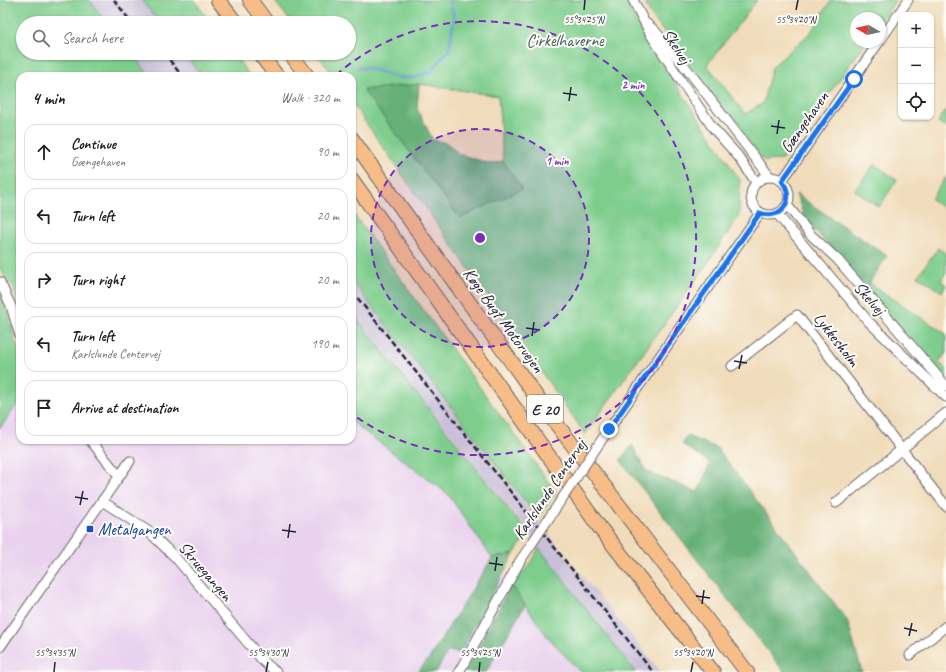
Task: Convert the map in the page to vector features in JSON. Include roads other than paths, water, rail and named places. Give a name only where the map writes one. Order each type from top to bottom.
[{"type":"highway","points":[[218,0],[231,16]]},
{"type":"highway","points":[[250,0],[262,16]]},
{"type":"highway","points":[[264,60],[274,72]]},
{"type":"highway","points":[[295,60],[304,72]]},
{"type":"highway","name":"Køge Bugt Motorvejen","points":[[356,145],[548,413],[747,672]]},
{"type":"highway","name":"E 20","points":[[356,186],[600,528],[713,672]]},
{"type":"street","name":"Skelvej","points":[[632,0],[651,35],[708,121],[756,182]]},
{"type":"street","name":"Gængehaven","points":[[886,33],[908,0]]},
{"type":"street","name":"Skelvej","points":[[645,22],[655,31],[691,74],[770,176]]},
{"type":"street","name":"Gængehaven","points":[[782,181],[876,48]]},
{"type":"street","points":[[770,176],[782,181],[787,187],[789,195],[787,205],[777,214],[770,215],[760,213],[754,207],[750,198],[752,188],[756,182],[770,176]]},
{"type":"street","name":"Skelvej","points":[[787,205],[810,234],[838,260],[946,386]]},
{"type":"street","name":"Karlslunde Centervej","points":[[459,672],[520,561],[609,429],[760,213]]},
{"type":"street","name":"Skelvej","points":[[777,214],[869,322],[946,397]]},
{"type":"street","points":[[0,282],[11,306],[16,323]]},
{"type":"street","name":"Lykkesholm","points":[[732,366],[798,315],[946,506]]},
{"type":"street","points":[[836,503],[946,413]]},
{"type":"street","points":[[93,444],[119,476]]},
{"type":"street","points":[[0,647],[130,461]]},
{"type":"street","name":"Skruegangen","points":[[102,501],[148,531],[176,558],[264,662],[276,672]]},
{"type":"street","points":[[910,655],[946,626]]},
{"type":"waterway","points":[[357,68],[368,68],[397,77],[413,78],[430,72],[449,50],[454,19],[450,0]]},
{"type":"railway","points":[[114,0],[127,16]]},
{"type":"railway","points":[[169,60],[179,72]]},
{"type":"railway","points":[[356,296],[653,672]]},
{"type":"place","name":"Metalgangen","points":[[90,529]]},
{"type":"park label","name":"Cirkelhaverne","points":[[565,40]]}]
